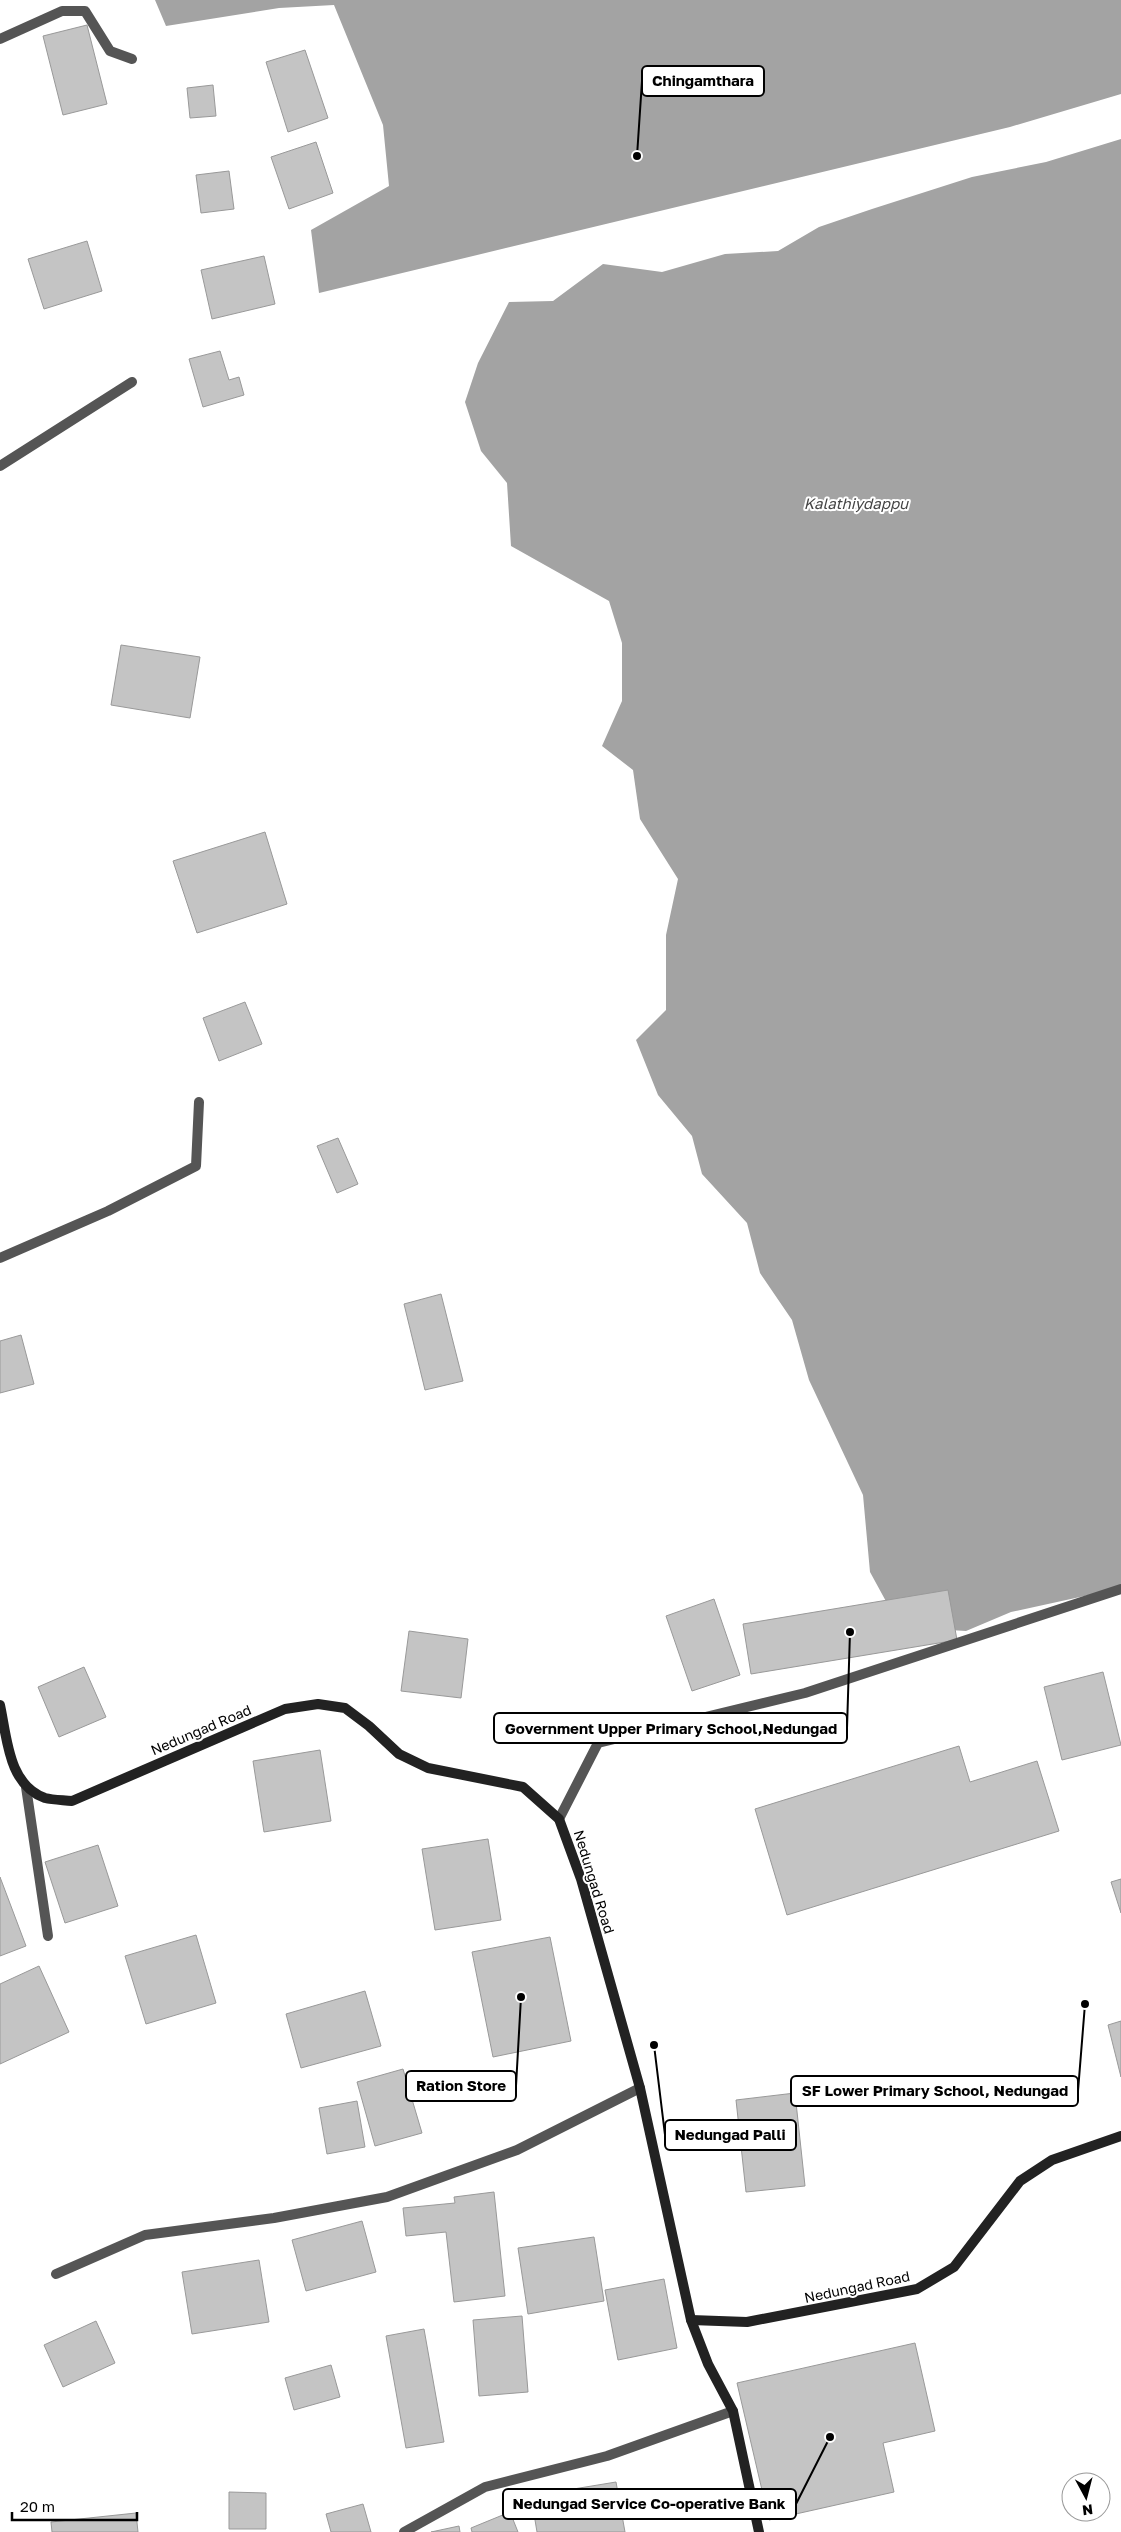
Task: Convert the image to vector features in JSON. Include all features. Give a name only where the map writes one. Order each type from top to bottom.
[{"type":"main road","points":[[0,1704],[13,1765],[26,1787]]},
{"type":"main road","name":"Nedungad Road","points":[[26,1787],[45,1798],[72,1801],[285,1709],[318,1704],[345,1708],[369,1726],[400,1754],[428,1768],[523,1787],[558,1819],[581,1879],[640,2088],[691,2320],[708,2364],[733,2411],[759,2532]]},
{"type":"main road","name":"Nedungad Road","points":[[691,2320],[746,2322],[917,2290],[954,2268],[1020,2181],[1052,2160],[1121,2136]]},
{"type":"street","points":[[0,39],[62,11],[85,11],[110,51],[132,59]]},
{"type":"street","points":[[0,466],[132,382]]},
{"type":"street","points":[[0,1258],[108,1212],[196,1166],[199,1102]]},
{"type":"street","points":[[558,1819],[598,1743],[805,1692],[1121,1589]]},
{"type":"street","points":[[26,1787],[48,1936]]},
{"type":"street","points":[[56,2274],[145,2235],[274,2218],[387,2197],[517,2150],[640,2088]]},
{"type":"street","points":[[404,2532],[485,2487],[607,2456],[733,2411]]},
{"type":"water","points":[[155,0],[1121,0],[1121,94],[1010,127],[319,293],[311,230],[389,186],[383,125],[334,5],[279,8],[166,26]]},
{"type":"water","name":"Kalathiydappu","points":[[1121,139],[1121,1588],[1011,1612],[966,1631],[900,1627],[870,1572],[863,1495],[809,1380],[792,1320],[760,1273],[747,1223],[702,1174],[692,1136],[658,1095],[636,1040],[666,1010],[666,935],[678,879],[640,819],[633,770],[602,746],[622,701],[622,643],[609,601],[511,546],[507,483],[481,451],[465,402],[478,363],[509,302],[553,301],[603,264],[662,272],[725,254],[778,251],[819,227],[872,209],[972,177],[1046,162]]},
{"type":"building","points":[[87,25],[107,104],[63,115],[43,36]]},
{"type":"building","points":[[305,50],[328,118],[288,132],[266,62]]},
{"type":"building","points":[[213,85],[216,116],[190,118],[187,88]]},
{"type":"building","points":[[316,142],[333,193],[289,209],[271,157]]},
{"type":"building","points":[[229,171],[234,209],[201,213],[196,175]]},
{"type":"building","points":[[87,241],[102,291],[44,309],[28,259]]},
{"type":"building","points":[[264,256],[275,304],[212,319],[201,270]]},
{"type":"building","points":[[220,351],[229,380],[239,377],[244,395],[203,407],[189,359]]},
{"type":"building","points":[[121,645],[200,657],[190,718],[111,705]]},
{"type":"building","points":[[265,832],[287,904],[197,933],[173,861]]},
{"type":"building","points":[[245,1002],[262,1044],[219,1061],[203,1018]]},
{"type":"building","points":[[338,1138],[358,1184],[337,1193],[317,1146]]},
{"type":"building","points":[[441,1294],[463,1381],[425,1390],[404,1304]]},
{"type":"building","points":[[21,1335],[34,1384],[0,1393],[0,1341]]},
{"type":"building","points":[[948,1590],[957,1640],[751,1674],[743,1624]]},
{"type":"building","points":[[714,1599],[740,1675],[692,1691],[666,1616]]},
{"type":"building","points":[[409,1631],[468,1639],[461,1698],[401,1691]]},
{"type":"building","points":[[84,1667],[106,1717],[59,1737],[38,1687]]},
{"type":"building","points":[[1103,1672],[1121,1745],[1062,1760],[1044,1687]]},
{"type":"building","points":[[959,1746],[970,1782],[1037,1761],[1059,1831],[787,1915],[755,1809]]},
{"type":"building","points":[[320,1750],[331,1821],[264,1832],[253,1761]]},
{"type":"building","points":[[488,1839],[501,1920],[435,1930],[422,1849]]},
{"type":"building","points":[[98,1845],[118,1906],[65,1923],[45,1862]]},
{"type":"building","points":[[0,1877],[26,1946],[0,1956]]},
{"type":"building","points":[[1121,1879],[1121,1913],[1111,1882]]},
{"type":"building","points":[[196,1935],[216,2003],[146,2024],[125,1956]]},
{"type":"building","points":[[550,1937],[571,2041],[493,2057],[472,1952]]},
{"type":"building","points":[[39,1966],[69,2032],[0,2064],[0,1984]]},
{"type":"building","points":[[365,1991],[381,2046],[301,2068],[286,2014]]},
{"type":"building","points":[[1121,2021],[1121,2077],[1108,2025]]},
{"type":"building","points":[[403,2069],[422,2133],[375,2146],[357,2082]]},
{"type":"building","points":[[795,2093],[805,2186],[746,2192],[736,2100]]},
{"type":"building","points":[[357,2101],[365,2147],[327,2154],[319,2108]]},
{"type":"building","points":[[494,2192],[505,2296],[454,2302],[446,2232],[406,2236],[403,2208],[455,2203],[454,2197]]},
{"type":"building","points":[[362,2221],[376,2272],[306,2291],[292,2240]]},
{"type":"building","points":[[594,2237],[604,2301],[528,2314],[518,2248]]},
{"type":"building","points":[[259,2260],[269,2322],[192,2334],[182,2272]]},
{"type":"building","points":[[664,2279],[677,2348],[618,2360],[605,2290]]},
{"type":"building","points":[[522,2316],[528,2392],[479,2396],[473,2320]]},
{"type":"building","points":[[96,2321],[115,2363],[63,2387],[44,2345]]},
{"type":"building","points":[[424,2329],[444,2442],[406,2448],[386,2336]]},
{"type":"building","points":[[915,2343],[935,2431],[883,2443],[894,2492],[769,2520],[737,2383]]},
{"type":"building","points":[[331,2365],[340,2397],[294,2410],[285,2378]]},
{"type":"building","points":[[616,2482],[625,2532],[537,2532],[531,2496]]},
{"type":"building","points":[[229,2492],[266,2493],[266,2529],[229,2529]]},
{"type":"building","points":[[363,2504],[371,2532],[331,2532],[326,2514]]},
{"type":"building","points":[[510,2512],[518,2532],[472,2532],[471,2528]]},
{"type":"building","points":[[136,2513],[138,2532],[52,2532],[51,2522]]},
{"type":"building","points":[[459,2526],[460,2532],[431,2532]]},
{"type":"place","name":"Chingamthara","points":[[637,156]]},
{"type":"place","name":"Government Upper Primary School,Nedungad","points":[[850,1632]]},
{"type":"place","name":"Ration Store","points":[[521,1997]]},
{"type":"place","name":"SF Lower Primary School, Nedungad","points":[[1085,2004]]},
{"type":"place","name":"Nedungad Palli","points":[[654,2045]]},
{"type":"place","name":"Nedungad Service Co-operative Bank","points":[[830,2437]]}]
